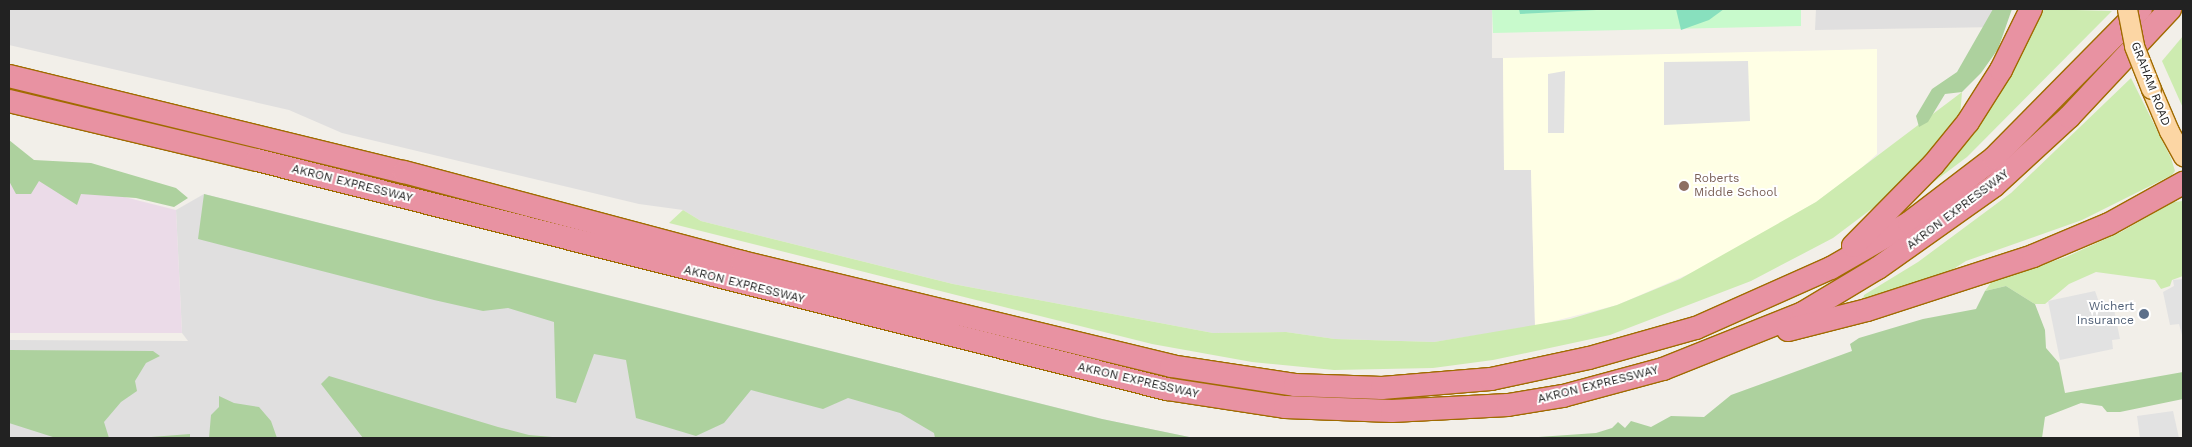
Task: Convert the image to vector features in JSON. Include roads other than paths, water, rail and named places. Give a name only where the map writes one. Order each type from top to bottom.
[{"type":"highway","points":[[1771,297],[1856,244],[1933,165],[1968,122],[2001,70],[2031,9]]},
{"type":"highway","name":"AKRON EXPRESSWAY","points":[[9,101],[56,114],[257,160],[1099,373],[1232,400],[1355,411],[1508,405],[1564,396],[1663,369],[1739,342],[1803,313],[1870,273],[1994,186],[2069,117],[2170,9]]},
{"type":"highway","name":"AKRON EXPRESSWAY","points":[[9,76],[1171,366],[1260,381],[1382,388],[1513,376],[1589,358],[1696,328],[1771,297],[1831,268],[1909,223],[1994,158],[2134,11]]},
{"type":"highway","points":[[9,106],[56,114]]},
{"type":"highway","points":[[1739,342],[1846,316],[2032,256],[2109,224],[2183,182]]},
{"type":"main road","name":"GRAHAM ROAD","points":[[2134,11],[2134,46],[2183,156]]},
{"type":"place","name":"Roberts Middle School","points":[[1684,186]]},
{"type":"place","name":"Wichert Insurance","points":[[2144,314]]}]
